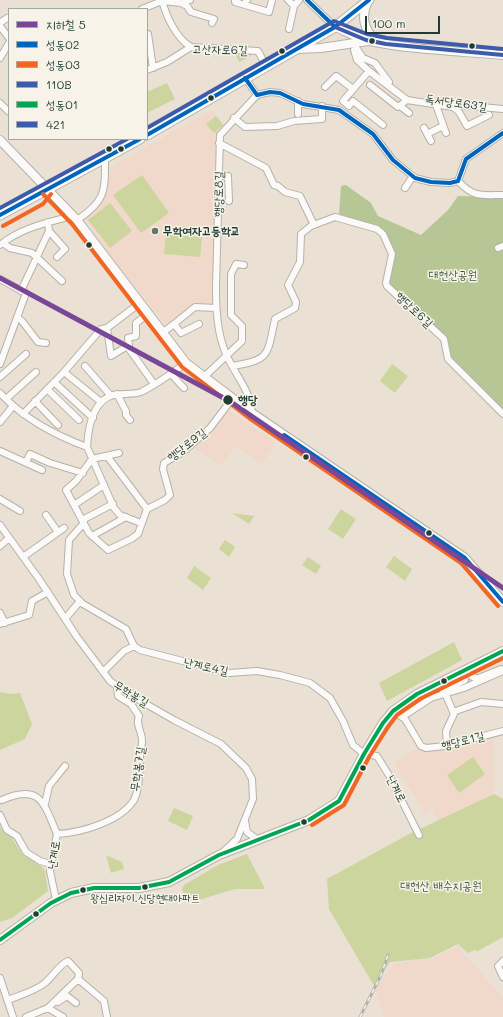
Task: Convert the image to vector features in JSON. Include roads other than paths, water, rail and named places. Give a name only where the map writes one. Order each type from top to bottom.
[{"type":"main road","points":[[148,134],[336,27],[369,0]]},
{"type":"main road","points":[[369,0],[364,11],[365,23],[371,37],[379,42]]},
{"type":"main road","points":[[336,27],[368,40],[379,42],[416,48],[503,55]]},
{"type":"main road","points":[[296,49],[321,48],[368,40]]},
{"type":"main road","points":[[0,140],[74,218],[186,363],[252,413],[465,558],[503,602]]},
{"type":"main road","points":[[0,215],[105,158],[134,140]]},
{"type":"main road","points":[[0,221],[39,199],[47,190]]},
{"type":"main road","points":[[0,940],[56,900],[71,893],[94,888],[139,888],[169,882],[221,855],[309,820],[339,801],[364,754],[383,723],[393,711],[417,694],[503,652]]},
{"type":"street","points":[[162,0],[171,22],[184,42],[191,47]]},
{"type":"street","points":[[144,8],[162,0],[181,3],[187,6],[191,12],[214,19],[212,23]]},
{"type":"street","points":[[181,3],[190,0]]},
{"type":"street","points":[[235,0],[235,2],[269,12],[272,0]]},
{"type":"street","points":[[288,0],[294,6]]},
{"type":"street","points":[[289,29],[294,6],[299,0]]},
{"type":"street","points":[[307,0],[336,27]]},
{"type":"street","points":[[0,23],[7,18]]},
{"type":"street","points":[[0,26],[8,37]]},
{"type":"street","points":[[148,34],[150,69]]},
{"type":"street","points":[[0,58],[8,45]]},
{"type":"street","name":"고산자로6길","points":[[150,69],[167,62],[191,47],[258,51],[266,66]]},
{"type":"street","name":"독서당로63길","points":[[369,71],[357,60],[356,50],[363,58],[375,63],[386,80],[403,94],[442,104],[503,109]]},
{"type":"street","points":[[383,125],[353,101],[349,106],[343,101],[369,71],[407,100],[453,107],[460,112],[467,126],[489,115]]},
{"type":"street","points":[[325,87],[336,76],[353,89]]},
{"type":"street","points":[[245,78],[257,95],[270,92],[280,93],[298,101],[339,110],[373,134],[393,160],[413,176],[431,182],[450,183],[458,181]]},
{"type":"street","points":[[370,85],[398,107],[400,106],[409,113]]},
{"type":"street","name":"행당로8길","points":[[252,413],[251,400],[226,355],[221,340],[216,308],[220,135],[234,118],[257,95]]},
{"type":"street","points":[[400,106],[407,100]]},
{"type":"street","points":[[298,101],[298,114]]},
{"type":"street","points":[[0,103],[8,111]]},
{"type":"street","points":[[436,105],[446,132]]},
{"type":"street","points":[[234,118],[246,130],[277,126],[294,121],[322,121],[322,106]]},
{"type":"street","points":[[431,141],[425,131],[443,126]]},
{"type":"street","points":[[458,181],[466,159],[503,133]]},
{"type":"street","points":[[219,143],[266,168],[274,185],[278,186],[285,192],[300,196],[314,225]]},
{"type":"street","points":[[1,244],[20,232],[48,222],[74,218],[87,214],[101,200],[104,186],[105,158]]},
{"type":"street","points":[[219,176],[228,176],[229,201]]},
{"type":"street","points":[[405,188],[413,176]]},
{"type":"street","points":[[458,181],[468,193],[481,195],[503,195]]},
{"type":"street","name":"행당로6길","points":[[232,366],[260,360],[271,345],[275,319],[295,308],[296,302],[288,282],[300,262],[301,234],[314,225],[336,217],[377,229],[383,234],[392,254],[387,286],[444,339],[448,359],[503,414]]},
{"type":"street","points":[[21,291],[49,231],[48,222]]},
{"type":"street","points":[[49,231],[65,249],[57,257]]},
{"type":"street","points":[[1,244],[10,248],[32,253],[62,281]]},
{"type":"street","points":[[204,377],[242,341],[242,326],[232,315],[231,274],[236,264],[244,265]]},
{"type":"street","points":[[0,280],[26,293],[0,364]]},
{"type":"street","points":[[23,414],[64,372],[101,330],[107,328],[140,304]]},
{"type":"street","points":[[162,333],[195,307],[216,308]]},
{"type":"street","points":[[148,314],[136,323],[136,336],[128,338],[127,346],[154,384]]},
{"type":"street","points":[[17,318],[22,321],[38,342],[46,343]]},
{"type":"street","points":[[174,324],[181,334],[199,324]]},
{"type":"street","points":[[107,328],[111,356],[127,346]]},
{"type":"street","points":[[0,377],[26,354]]},
{"type":"street","points":[[141,523],[120,515],[112,504],[87,447],[92,418],[101,402],[114,395],[141,392],[186,363]]},
{"type":"street","points":[[85,366],[114,395],[126,411],[126,416],[130,420]]},
{"type":"street","points":[[6,399],[36,372]]},
{"type":"street","points":[[64,372],[101,402]]},
{"type":"street","points":[[171,374],[184,388]]},
{"type":"street","points":[[54,382],[92,418]]},
{"type":"street","points":[[47,389],[79,420]]},
{"type":"street","points":[[0,393],[13,406],[46,430],[87,447]]},
{"type":"street","name":"행당로9길","points":[[147,509],[165,500],[170,495],[163,469],[164,463],[183,452],[210,428],[232,399]]},
{"type":"street","points":[[35,401],[58,425]]},
{"type":"street","points":[[0,422],[13,406]]},
{"type":"street","points":[[0,451],[42,470]]},
{"type":"street","points":[[107,456],[147,509],[138,534],[108,550],[92,536],[66,490],[83,472],[92,459],[119,453]]},
{"type":"street","points":[[26,462],[30,454],[50,463],[83,472]]},
{"type":"street","points":[[74,505],[104,485]]},
{"type":"street","points":[[0,499],[20,511]]},
{"type":"street","points":[[103,672],[124,651],[134,646],[126,629],[83,604],[74,595],[67,574],[69,540],[84,523],[84,519],[112,504]]},
{"type":"street","points":[[46,515],[58,532]]},
{"type":"street","points":[[92,536],[126,517]]},
{"type":"street","name":"무학봉길","points":[[0,525],[48,592],[64,619],[103,672],[117,686],[174,720],[220,744],[239,761],[252,779],[253,799],[245,820],[237,839],[221,855]]},
{"type":"street","points":[[23,557],[64,528]]},
{"type":"street","points":[[0,546],[9,538]]},
{"type":"street","points":[[0,613],[2,624],[28,615],[32,602],[48,592]]},
{"type":"street","points":[[64,619],[80,601]]},
{"type":"street","name":"난계로4길","points":[[134,646],[140,650],[229,673],[257,671],[280,674],[310,683],[330,698],[343,721],[353,745],[364,754]]},
{"type":"street","points":[[464,671],[476,679],[496,670],[501,669],[503,671]]},
{"type":"street","points":[[402,717],[438,694],[465,680],[464,671]]},
{"type":"street","points":[[438,694],[464,688],[503,671]]},
{"type":"street","name":"무학봉7길","points":[[57,834],[70,833],[105,823],[124,810],[134,799],[140,772],[140,756],[143,741],[136,722],[139,716],[131,704],[118,696],[117,686]]},
{"type":"street","points":[[445,693],[454,717],[446,731],[447,746]]},
{"type":"street","points":[[453,712],[481,702],[503,704]]},
{"type":"street","name":"행당로1길","points":[[393,711],[402,717],[421,746],[426,748],[447,746],[503,731]]},
{"type":"street","name":"난계로","points":[[364,754],[377,756],[390,777],[419,835]]},
{"type":"street","points":[[44,804],[49,786],[65,766]]},
{"type":"street","points":[[2,800],[18,793],[31,794],[44,804],[57,834]]},
{"type":"street","points":[[0,815],[7,830],[17,836],[26,852],[40,861],[51,864]]},
{"type":"street","points":[[245,820],[247,832],[258,840]]},
{"type":"street","name":"난계로","points":[[56,900],[50,872],[57,834]]},
{"type":"street","points":[[8,1000],[44,984],[57,973],[64,962],[68,961],[79,973],[78,979],[49,1008]]},
{"type":"street","points":[[503,961],[498,966],[503,977]]},
{"type":"street","points":[[0,978],[13,1017]]},
{"type":"street","points":[[78,979],[104,1001],[107,1017]]},
{"type":"street","points":[[26,1017],[35,1016],[67,996],[76,1003]]},
{"type":"street","points":[[49,1008],[61,1016]]},
{"type":"railway","points":[[360,1017],[381,975],[388,955]]},
{"type":"metro line","name":"5","points":[[0,278],[231,402],[503,588]]},
{"type":"place","name":"무학여자고등학교","points":[[155,231]]},
{"type":"place","name":"행당","points":[[228,400]]},
{"type":"place","name":"왕십리자이.신당현대아파트","points":[[145,887]]},
{"type":"park label","name":"대현산공원","points":[[453,275]]},
{"type":"park label","name":"대현산 배수지공원","points":[[441,886]]}]
